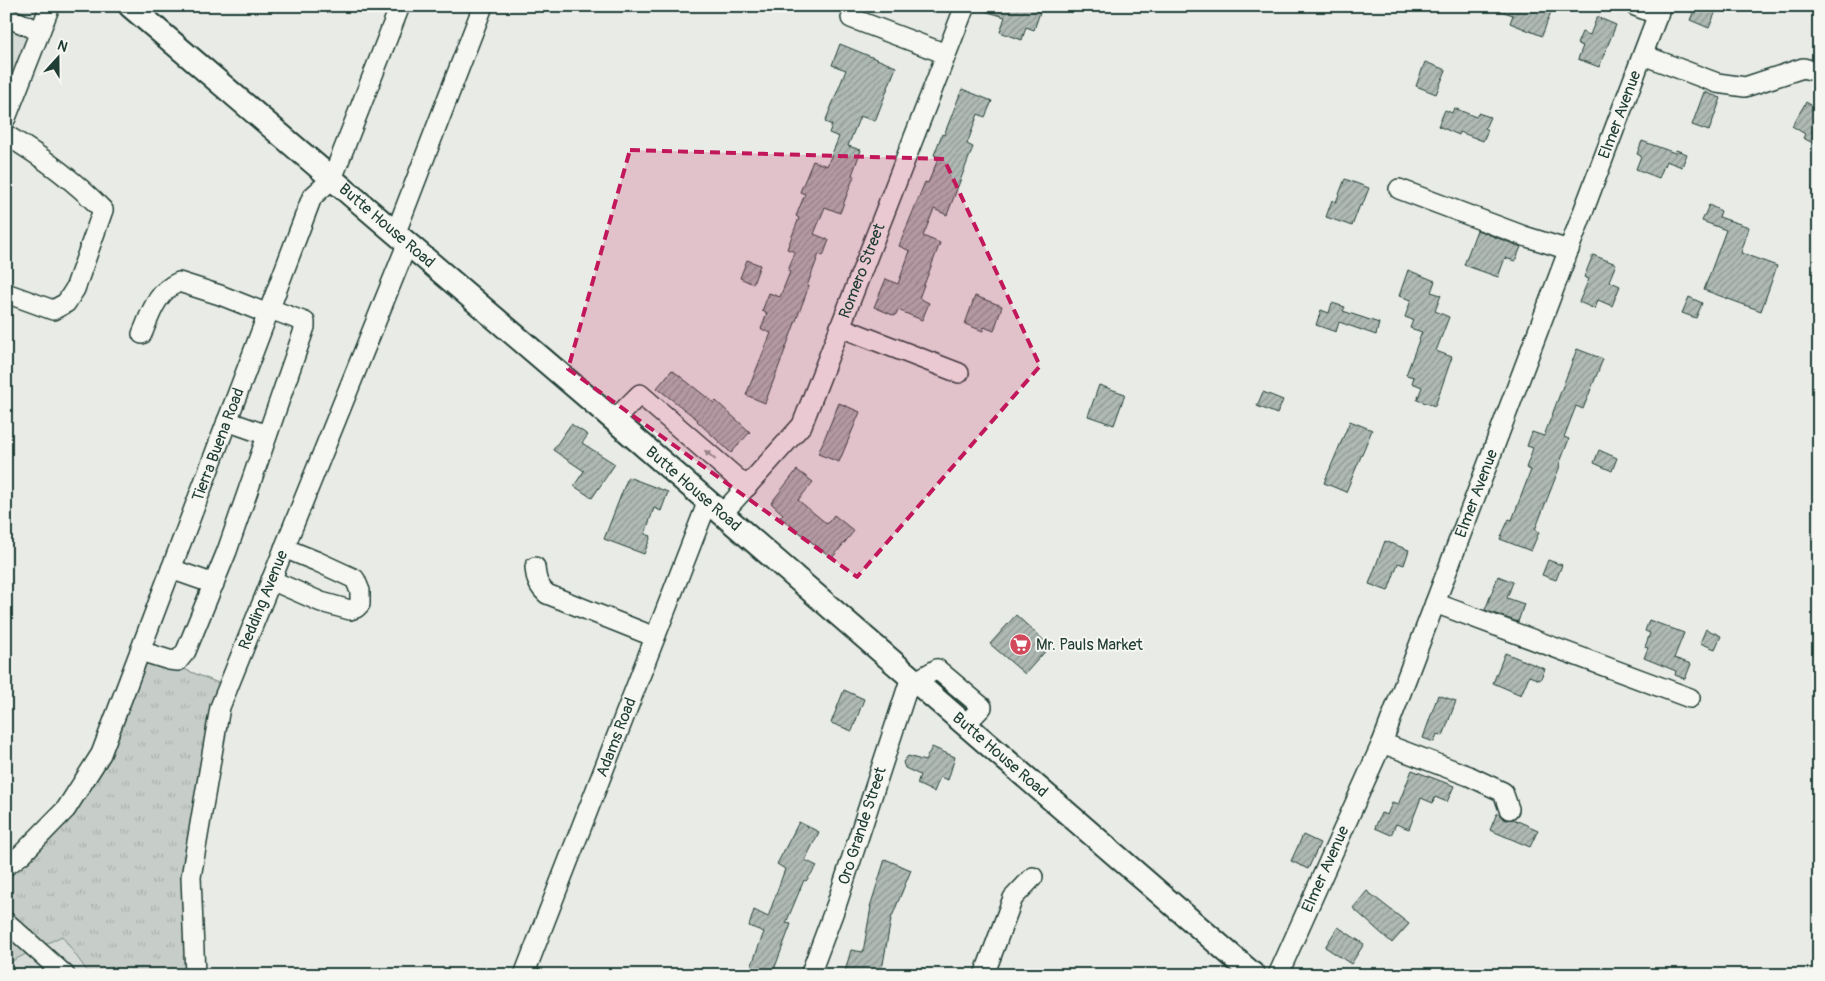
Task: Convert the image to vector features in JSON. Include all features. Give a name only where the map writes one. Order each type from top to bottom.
[{"type":"main road","name":"Butte House Road","points":[[130,6],[402,237],[1254,975]]},
{"type":"street","points":[[6,118],[50,6]]},
{"type":"street","name":"Tierra Buena Road","points":[[6,866],[21,855],[66,809],[100,754],[312,197],[332,179],[400,6]]},
{"type":"street","name":"Redding Avenue","points":[[195,975],[191,877],[220,707],[284,548],[402,237],[483,6]]},
{"type":"street","name":"Romero Street","points":[[715,507],[747,487],[802,425],[965,6]]},
{"type":"street","points":[[1635,6],[1660,11]]},
{"type":"street","name":"Elmer Avenue","points":[[1278,975],[1382,743],[1660,11]]},
{"type":"street","points":[[6,17],[40,31]]},
{"type":"street","points":[[851,18],[946,54]]},
{"type":"street","points":[[1643,55],[1716,83],[1745,86],[1803,68],[1819,72]]},
{"type":"street","points":[[6,135],[36,153],[103,210],[75,289],[66,303],[53,310],[6,293]]},
{"type":"street","points":[[1399,189],[1524,236],[1568,250]]},
{"type":"street","points":[[140,651],[178,661],[186,651],[227,551],[305,327],[305,322],[178,282],[164,290],[156,302],[142,334]]},
{"type":"street","points":[[840,327],[959,373]]},
{"type":"street","points":[[614,420],[640,394],[747,487]]},
{"type":"street","points":[[227,421],[267,435]]},
{"type":"street","name":"Adams Road","points":[[524,975],[655,637],[715,507]]},
{"type":"street","points":[[271,580],[321,602],[350,610],[360,604],[360,591],[355,579],[316,560],[284,548]]},
{"type":"street","points":[[534,567],[540,588],[547,594],[655,637]]},
{"type":"street","points":[[171,569],[214,584]]},
{"type":"street","points":[[1435,603],[1690,698]]},
{"type":"street","points":[[914,679],[937,669],[958,686],[982,707],[966,724]]},
{"type":"street","name":"Oro Grande Street","points":[[810,975],[837,903],[914,679]]},
{"type":"street","points":[[941,703],[958,686]]},
{"type":"street","points":[[1382,743],[1469,776],[1503,792],[1509,809]]},
{"type":"street","points":[[984,975],[1013,898],[1033,876]]},
{"type":"street","points":[[6,922],[65,975]]},
{"type":"highlighted area","points":[[630,150],[944,159],[1040,366],[857,577],[568,369]]},
{"type":"shaded area","points":[[6,6],[50,6],[6,118]]},
{"type":"shaded area","points":[[62,936],[90,975],[6,975],[6,964]]},
{"type":"green space","points":[[140,651],[228,687],[191,877],[195,975],[90,975],[62,936],[6,964],[6,861],[66,809]]},
{"type":"building","points":[[979,6],[1023,6],[1040,12],[1034,30],[1026,27],[1022,40],[1000,32],[1005,17],[978,9]]},
{"type":"building","points":[[1493,6],[1553,6],[1542,36],[1510,23],[1513,15],[1492,8]]},
{"type":"building","points":[[1696,6],[1718,6],[1709,28],[1690,20]]},
{"type":"building","points":[[1597,17],[1616,25],[1599,67],[1578,59],[1583,46],[1577,44],[1582,32],[1590,35]]},
{"type":"building","points":[[840,44],[896,67],[875,121],[860,116],[848,146],[861,150],[852,175],[854,176],[840,213],[825,207],[814,234],[829,240],[823,256],[819,254],[807,286],[809,286],[765,403],[746,395],[771,333],[761,329],[767,313],[762,311],[769,293],[780,297],[790,272],[788,271],[795,252],[787,249],[799,218],[796,216],[805,194],[800,192],[813,161],[827,166],[839,137],[829,133],[832,125],[825,122],[846,70],[832,65]]},
{"type":"building","points":[[1425,62],[1446,70],[1436,94],[1416,86]]},
{"type":"building","points":[[962,89],[992,101],[985,117],[978,114],[967,144],[973,147],[947,215],[934,209],[923,236],[940,243],[919,298],[929,303],[922,320],[898,310],[895,316],[874,307],[886,279],[898,284],[910,251],[899,246],[925,182],[928,183],[939,157],[934,155]]},
{"type":"building","points":[[1704,92],[1721,98],[1709,131],[1692,125]]},
{"type":"building","points":[[1806,102],[1819,110],[1819,146],[1803,138],[1805,134],[1792,126]]},
{"type":"building","points":[[1454,108],[1476,117],[1478,113],[1490,117],[1485,128],[1488,130],[1483,141],[1460,132],[1459,135],[1438,126],[1445,110],[1452,113]]},
{"type":"building","points":[[1642,141],[1675,153],[1676,150],[1687,154],[1682,167],[1666,161],[1659,178],[1636,169],[1641,156],[1637,154]]},
{"type":"building","points":[[1345,179],[1369,188],[1352,226],[1326,217],[1332,200],[1336,202]]},
{"type":"building","points":[[1709,205],[1721,211],[1719,217],[1749,227],[1741,253],[1777,266],[1761,311],[1704,290],[1726,230],[1702,221]]},
{"type":"building","points":[[1477,230],[1521,247],[1515,261],[1505,258],[1498,277],[1464,265]]},
{"type":"building","points":[[1593,255],[1616,264],[1609,281],[1620,286],[1612,306],[1598,300],[1595,309],[1579,302],[1589,279],[1584,277]]},
{"type":"building","points":[[747,260],[760,265],[753,284],[740,278]]},
{"type":"building","points":[[1408,270],[1435,281],[1431,292],[1441,295],[1435,311],[1449,317],[1436,351],[1452,357],[1435,406],[1417,400],[1422,387],[1412,383],[1414,377],[1406,375],[1422,332],[1410,328],[1413,320],[1405,317],[1411,300],[1399,296]]},
{"type":"building","points":[[975,296],[1002,306],[994,331],[984,327],[983,331],[965,324]]},
{"type":"building","points":[[1689,297],[1702,303],[1696,318],[1682,313]]},
{"type":"building","points":[[1332,303],[1345,307],[1343,311],[1379,323],[1376,335],[1339,322],[1336,332],[1316,325],[1321,310],[1329,313]]},
{"type":"building","points":[[1577,349],[1603,359],[1583,409],[1576,406],[1564,437],[1569,439],[1535,530],[1539,532],[1531,551],[1500,539],[1509,519],[1512,520],[1531,470],[1526,468],[1533,448],[1527,446],[1532,432],[1544,436]]},
{"type":"building","points":[[672,370],[714,403],[716,401],[750,432],[731,453],[698,420],[657,388]]},
{"type":"building","points":[[1099,385],[1125,394],[1114,425],[1088,416]]},
{"type":"building","points":[[1263,392],[1283,400],[1277,414],[1257,406]]},
{"type":"building","points":[[839,403],[860,412],[839,462],[818,454]]},
{"type":"building","points":[[1350,421],[1372,430],[1346,492],[1324,483]]},
{"type":"building","points":[[571,424],[588,435],[582,443],[615,464],[592,498],[574,486],[584,471],[553,450]]},
{"type":"building","points":[[1599,450],[1617,458],[1612,471],[1594,463]]},
{"type":"building","points":[[797,470],[813,482],[798,500],[827,524],[834,515],[854,531],[832,558],[780,517],[783,514],[771,503]]},
{"type":"building","points":[[628,477],[668,492],[661,511],[654,508],[645,534],[651,536],[644,554],[604,539]]},
{"type":"building","points":[[1385,541],[1409,550],[1404,565],[1398,563],[1388,591],[1369,584]]},
{"type":"building","points":[[1548,560],[1562,565],[1556,580],[1542,575]]},
{"type":"building","points":[[1498,576],[1513,582],[1507,598],[1524,604],[1518,622],[1485,610]]},
{"type":"building","name":"Mr. Pauls Market","points":[[1016,615],[1050,646],[1025,674],[990,644]]},
{"type":"building","points":[[1649,620],[1684,633],[1674,658],[1691,664],[1685,679],[1675,675],[1676,671],[1644,658],[1648,648],[1645,647],[1650,633],[1645,631]]},
{"type":"building","points":[[1706,629],[1721,636],[1715,649],[1700,643]]},
{"type":"building","points":[[1505,653],[1545,669],[1540,680],[1529,676],[1521,695],[1493,683]]},
{"type":"building","points":[[844,690],[864,699],[852,731],[831,723]]},
{"type":"building","points":[[1438,695],[1456,701],[1443,736],[1437,734],[1434,742],[1423,738]]},
{"type":"building","points":[[932,747],[955,757],[948,780],[940,777],[934,792],[917,784],[920,775],[905,768],[903,762],[908,756],[925,761]]},
{"type":"building","points":[[1412,770],[1454,786],[1447,802],[1435,797],[1433,803],[1421,798],[1409,829],[1396,824],[1391,835],[1375,828],[1381,813],[1387,815],[1392,803],[1398,805]]},
{"type":"building","points":[[1497,813],[1506,820],[1513,819],[1538,830],[1530,847],[1490,830]]},
{"type":"building","points":[[799,822],[819,832],[805,860],[817,866],[806,881],[804,880],[786,923],[791,924],[772,975],[748,975],[764,932],[749,926],[754,910],[768,917],[785,869],[777,864]]},
{"type":"building","points":[[1303,835],[1320,843],[1308,869],[1291,861]]},
{"type":"building","points":[[885,859],[911,870],[891,919],[881,975],[844,975],[851,950],[863,952],[870,907]]},
{"type":"building","points":[[1367,891],[1409,924],[1392,943],[1353,908]]},
{"type":"building","points":[[1338,927],[1364,944],[1351,964],[1325,947]]},
{"type":"place","name":"Mr. Pauls Market","points":[[1020,645]]}]
